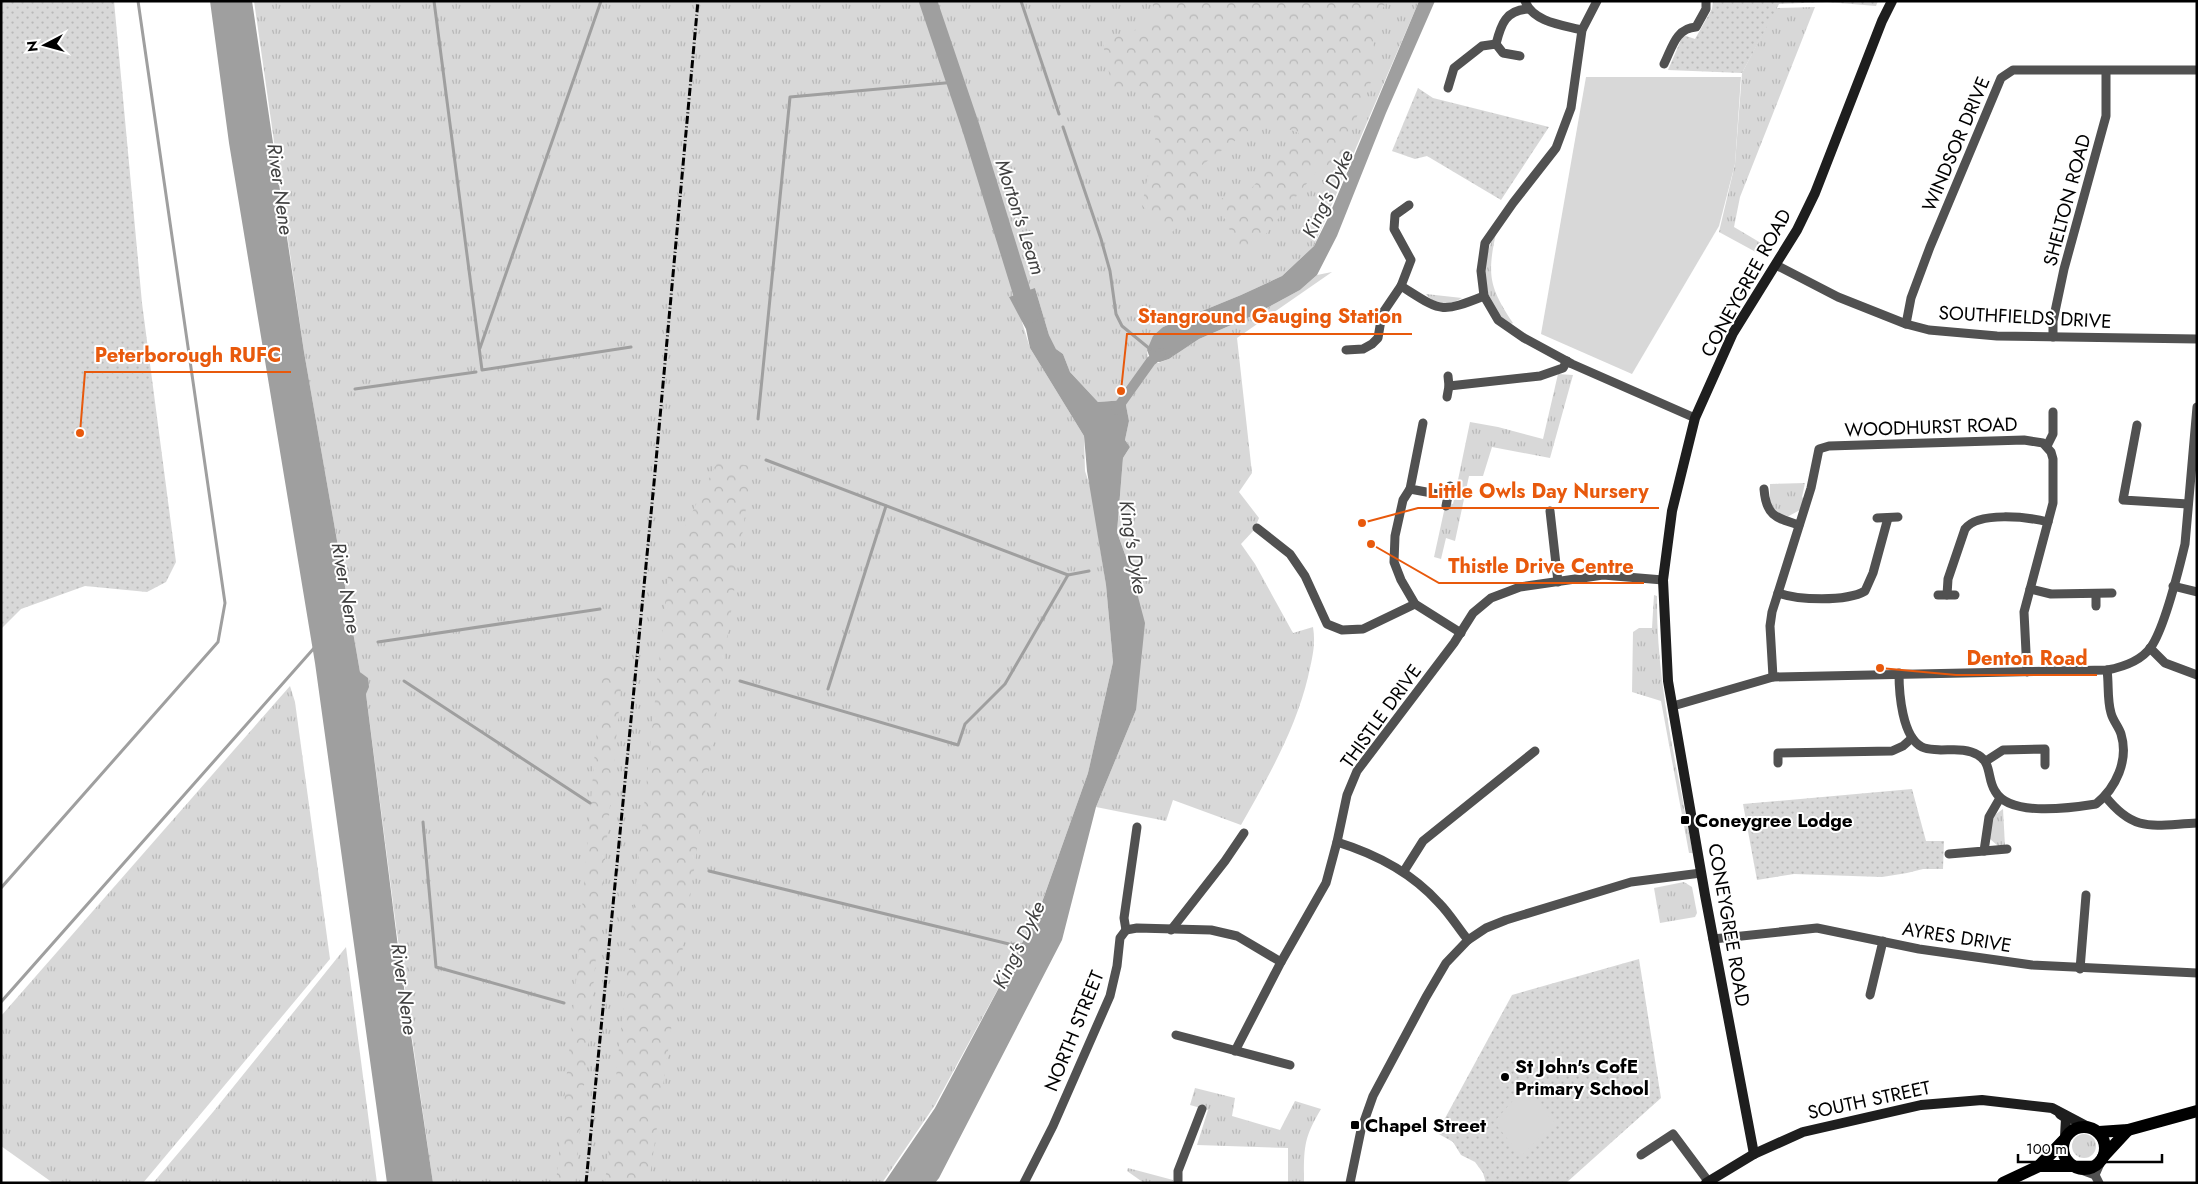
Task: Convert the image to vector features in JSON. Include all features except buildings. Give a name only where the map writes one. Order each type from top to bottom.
[{"type":"main road","points":[[2003,1183],[2039,1166],[2075,1128],[2128,1130],[2197,1111]]},
{"type":"main road","points":[[2093,1129],[2105,1144],[2102,1158]]},
{"type":"main road","points":[[2039,1166],[2090,1168],[2128,1130]]},
{"type":"main road","points":[[2064,1139],[2064,1154],[2074,1167]]},
{"type":"street","points":[[1597,1],[1582,30],[1571,108],[1556,148],[1513,202],[1485,243],[1481,271],[1484,296],[1498,320],[1524,338],[1567,361],[1695,418]]},
{"type":"street","points":[[1664,64],[1678,35],[1687,27],[1696,27],[1706,9],[1706,1]]},
{"type":"street","name":"CONEYGREE ROAD","points":[[1754,1154],[1701,873],[1673,706],[1666,654],[1663,580],[1672,511],[1695,418],[1733,334],[1797,230],[1815,193],[1882,21],[1892,1]]},
{"type":"street","points":[[1496,44],[1504,20],[1527,5],[1539,17],[1582,30]]},
{"type":"street","points":[[1496,44],[1503,53],[1520,56]]},
{"type":"street","points":[[1448,88],[1454,68],[1482,46],[1496,44]]},
{"type":"street","name":"WINDSOR DRIVE","points":[[1906,324],[1911,298],[1930,247],[2001,78],[2013,70],[2197,70]]},
{"type":"street","name":"SHELTON ROAD","points":[[2053,337],[2053,321],[2064,269],[2106,116],[2106,71]]},
{"type":"street","points":[[1346,350],[1363,348],[1372,344],[1378,338],[1382,314],[1401,286],[1411,260],[1394,229],[1395,215],[1409,205]]},
{"type":"street","name":"SOUTHFIELDS DRIVE","points":[[1776,265],[1838,297],[1906,324],[1958,334],[2197,339]]},
{"type":"street","points":[[1401,286],[1441,309],[1451,308],[1484,296]]},
{"type":"street","points":[[1450,386],[1540,376],[1563,368],[1567,361]]},
{"type":"street","points":[[1447,397],[1450,386],[1448,376]]},
{"type":"street","points":[[1673,706],[1773,677],[2107,670],[2122,667],[2137,659],[2150,648],[2159,631],[2185,544],[2197,407]]},
{"type":"street","points":[[2027,672],[2024,612],[2053,503],[2053,459],[2047,446],[2053,434],[2053,412]]},
{"type":"street","points":[[1423,423],[1410,488],[1403,500],[1395,536],[1394,562],[1401,580],[1415,604],[1461,633]]},
{"type":"street","points":[[2137,425],[2123,500],[2188,504]]},
{"type":"street","name":"WOODHURST ROAD","points":[[1773,677],[1770,626],[1772,612],[1811,488],[1819,449],[1829,446],[2024,440],[2042,443],[2047,446]]},
{"type":"street","points":[[1410,488],[1447,501],[1450,486]]},
{"type":"street","points":[[1764,489],[1765,500],[1771,514],[1778,519],[1799,525]]},
{"type":"street","points":[[1550,511],[1558,582]]},
{"type":"street","points":[[1877,518],[1898,517]]},
{"type":"street","points":[[1778,593],[1789,597],[1828,598],[1852,596],[1865,591],[1873,573],[1888,518]]},
{"type":"street","points":[[1947,595],[1948,579],[1965,529],[1969,523],[1998,518],[2032,518],[2048,522]]},
{"type":"street","points":[[1257,528],[1290,554],[1304,576],[1327,624],[1342,630],[1363,629],[1415,604]]},
{"type":"street","name":"THISTLE DRIVE","points":[[1235,1051],[1281,962],[1326,883],[1347,795],[1357,771],[1461,633],[1473,613],[1492,598],[1520,587],[1603,576],[1663,580]]},
{"type":"street","points":[[2173,586],[2197,592]]},
{"type":"street","points":[[2030,589],[2051,594],[2112,593]]},
{"type":"street","points":[[2096,594],[2096,606]]},
{"type":"street","points":[[2150,648],[2165,663],[2197,675]]},
{"type":"street","points":[[1899,673],[1902,708],[1912,738],[1920,746],[1930,749],[1966,750],[1977,754],[1986,761],[1994,791],[2000,798],[2013,806],[2026,809],[2096,804],[2112,787],[2120,769],[2124,752],[2120,730],[2111,715],[2107,670]]},
{"type":"street","points":[[1778,763],[1778,753],[1892,751],[1903,746],[1912,738]]},
{"type":"street","points":[[1986,761],[2003,750],[2045,749],[2045,765]]},
{"type":"street","points":[[1404,871],[1423,841],[1535,751]]},
{"type":"street","points":[[2105,796],[2113,806],[2133,822],[2146,826],[2197,824]]},
{"type":"street","points":[[1984,852],[1989,817],[2000,798]]},
{"type":"street","name":"NORTH STREET","points":[[1024,1183],[1044,1146],[1110,996],[1118,966],[1120,938],[1126,930],[1124,918],[1137,827]]},
{"type":"street","points":[[1171,930],[1226,861],[1244,833]]},
{"type":"street","points":[[1337,842],[1355,848],[1404,871],[1439,903],[1468,940]]},
{"type":"street","points":[[1949,854],[2006,850]]},
{"type":"street","points":[[1350,1183],[1361,1130],[1373,1096],[1446,963],[1468,940],[1486,928],[1506,920],[1631,882],[1701,873]]},
{"type":"street","points":[[2080,969],[2086,895]]},
{"type":"street","points":[[1126,930],[1137,928],[1212,930],[1237,936],[1281,962]]},
{"type":"street","name":"AYRES DRIVE","points":[[1713,939],[1810,928],[1825,929],[1963,956],[2080,969],[2197,973]]},
{"type":"street","points":[[1870,994],[1884,941]]},
{"type":"street","points":[[1176,1035],[1290,1065]]},
{"type":"street","name":"SOUTH STREET","points":[[1707,1182],[1754,1154],[1803,1132],[1921,1105],[1982,1100],[2052,1108],[2093,1129]]},
{"type":"street","points":[[2052,1108],[2066,1118],[2064,1139]]},
{"type":"street","points":[[1178,1183],[1178,1171],[1202,1109]]},
{"type":"street","points":[[1641,1155],[1673,1134],[1707,1182]]},
{"type":"street","points":[[2074,1167],[2097,1179],[2102,1158]]},
{"type":"green space","points":[[1,1],[114,1],[142,303],[176,562],[166,582],[147,592],[85,586],[21,609],[2,628]]},
{"type":"green space","points":[[254,1],[1419,1],[1314,246],[1282,276],[1163,327],[1147,350],[1148,359],[1158,363],[1169,359],[1199,339],[1252,316],[1300,290],[1317,275],[1332,272],[1237,338],[1252,473],[1239,492],[1259,518],[1254,530],[1241,544],[1255,564],[1293,633],[1313,627],[1314,640],[1308,677],[1296,716],[1280,753],[1241,825],[1173,800],[1166,821],[1096,807],[1136,710],[1132,574],[1117,532],[1123,458],[1130,447],[1125,440],[1129,421],[1125,400],[1098,402],[1070,372],[1063,354],[1056,349],[1049,335],[1035,288],[1022,322],[1030,348],[1084,436],[1085,471],[1091,489],[1106,585],[1113,662],[1088,773],[1042,902],[1011,965],[935,1105],[882,1183],[433,1183],[396,926],[366,694],[367,678],[360,672],[304,352]]},
{"type":"green space","points":[[1152,1],[1387,1],[1371,28],[1377,67],[1340,158],[1316,172],[1244,261],[1216,200],[1250,190],[1299,133],[1263,120],[1198,168],[1198,207],[1169,235],[1142,205],[1158,125],[1140,86],[1114,97],[1102,39],[1156,24]]},
{"type":"green space","points":[[1713,1],[1878,1],[1876,6],[1827,2],[1779,4],[1742,73],[1668,70],[1683,35],[1695,39],[1712,9]]},
{"type":"green space","points":[[1815,7],[1740,197],[1734,227],[1771,249],[1765,257],[1719,232],[1735,164],[1742,73],[1776,8]]},
{"type":"green space","points":[[1586,77],[1741,77],[1735,164],[1719,226],[1632,374],[1541,334]]},
{"type":"green space","points":[[1418,88],[1433,98],[1549,127],[1501,200],[1427,156],[1415,159],[1392,151]]},
{"type":"green space","points":[[1496,233],[1491,260],[1492,280],[1499,300],[1513,323],[1509,325],[1493,305],[1488,294],[1486,282],[1485,269],[1487,257]]},
{"type":"green space","points":[[1426,294],[1462,298],[1457,301],[1442,303],[1429,298]]},
{"type":"green space","points":[[1558,374],[1573,375],[1550,458],[1492,447],[1483,476],[1469,476],[1455,541],[1446,538],[1441,559],[1434,557],[1446,502],[1453,504],[1470,422],[1543,439]]},
{"type":"green space","points":[[718,461],[752,466],[649,1183],[605,1183],[670,556]]},
{"type":"green space","points":[[1805,483],[1802,497],[1804,499],[1800,510],[1787,517],[1775,513],[1770,504],[1770,484]]},
{"type":"green space","points":[[1654,595],[1657,596],[1660,661],[1664,693],[1674,757],[1693,853],[1689,853],[1661,701],[1632,692],[1633,632],[1639,628],[1652,628]]},
{"type":"green space","points":[[602,666],[623,666],[575,1183],[556,1183],[576,982]]},
{"type":"green space","points":[[290,686],[295,702],[330,959],[143,1183],[53,1183],[1,1146],[1,1016]]},
{"type":"green space","points":[[1912,789],[1926,841],[1944,841],[1943,869],[1923,869],[1882,877],[1794,874],[1757,880],[1743,804]]},
{"type":"green space","points":[[2003,809],[2005,846],[1998,846],[1989,838],[1992,817]]},
{"type":"green space","points":[[1684,882],[1692,887],[1697,913],[1695,917],[1660,923],[1654,888]]},
{"type":"green space","points":[[346,947],[377,1183],[153,1183],[213,1112]]},
{"type":"green space","points":[[1639,959],[1661,1098],[1566,1183],[1486,1183],[1483,1173],[1475,1162],[1461,1155],[1453,1142],[1437,1133],[1512,995]]},
{"type":"green space","points":[[1195,1088],[1235,1098],[1232,1116],[1280,1130],[1295,1101],[1321,1109],[1311,1128],[1306,1144],[1304,1183],[1288,1183],[1288,1148],[1197,1145],[1208,1110],[1190,1105]]},
{"type":"green space","points":[[1524,1088],[1555,1123],[1521,1156],[1494,1122]]},
{"type":"green space","points":[[2084,1134],[2093,1137],[2096,1146],[2093,1155],[2084,1158],[2075,1155],[2072,1146],[2075,1137]]},
{"type":"green space","points":[[1128,1168],[1173,1180],[1172,1183],[1144,1183],[1127,1171]]},
{"type":"water","name":"River Nene","points":[[210,1],[252,1],[304,352],[360,672],[368,678],[369,687],[366,694],[398,947],[433,1183],[387,1183],[315,663],[229,143]]},
{"type":"water","points":[[1419,1],[1435,1],[1386,113],[1337,236],[1317,275],[1300,290],[1252,316],[1199,339],[1169,359],[1160,362],[1151,361],[1147,350],[1153,336],[1163,327],[1282,276],[1314,246],[1328,218]]},
{"type":"water","points":[[1035,288],[1049,335],[1056,349],[1063,354],[1070,372],[1098,402],[1125,400],[1129,421],[1125,440],[1130,447],[1123,458],[1117,532],[1132,574],[1145,623],[1136,710],[1096,807],[1062,940],[939,1178],[935,1183],[884,1183],[935,1108],[1041,905],[1088,773],[1113,662],[1106,585],[1087,471],[1084,436],[1030,348],[1026,329],[1009,297]]},
{"type":"waterway","points":[[1,888],[218,642],[225,603],[138,1]]},
{"type":"waterway","points":[[434,1],[482,370],[631,347]]},
{"type":"waterway","points":[[480,348],[601,1]]},
{"type":"waterway","name":"Morton's Leam","points":[[928,1],[971,128],[1022,293],[1031,314]]},
{"type":"waterway","points":[[1021,1],[1059,114]]},
{"type":"waterway","points":[[758,419],[790,97],[956,82]]},
{"type":"waterway","points":[[1063,127],[1101,239],[1110,271],[1116,314],[1122,326],[1150,349]]},
{"type":"waterway","name":"King's Dyke","points":[[1116,410],[1151,361],[1161,353]]},
{"type":"waterway","points":[[355,389],[476,372]]},
{"type":"waterway","points":[[766,460],[1068,575]]},
{"type":"waterway","points":[[828,689],[886,506]]},
{"type":"waterway","points":[[740,681],[958,745],[965,724],[1005,684],[1068,575],[1089,571]]},
{"type":"waterway","points":[[378,642],[600,609]]},
{"type":"waterway","points":[[1,1002],[315,647]]},
{"type":"waterway","points":[[404,681],[590,803]]},
{"type":"waterway","points":[[423,822],[436,967],[564,1003]]},
{"type":"waterway","points":[[709,871],[1009,944],[1025,945]]},
{"type":"railway","points":[[586,1183],[654,483],[698,1]]},
{"type":"place","name":"Stanground Gauging Station","points":[[1121,391]]},
{"type":"place","name":"Peterborough RUFC","points":[[80,433]]},
{"type":"place","name":"Little Owls Day Nursery","points":[[1362,523]]},
{"type":"place","name":"Thistle Drive Centre","points":[[1371,544]]},
{"type":"place","name":"Denton Road","points":[[1880,668]]},
{"type":"place","name":"Coneygree Lodge","points":[[1685,820]]},
{"type":"place","name":"St John's CofE Primary School","points":[[1505,1077]]},
{"type":"place","name":"Chapel Street","points":[[1355,1125]]}]
